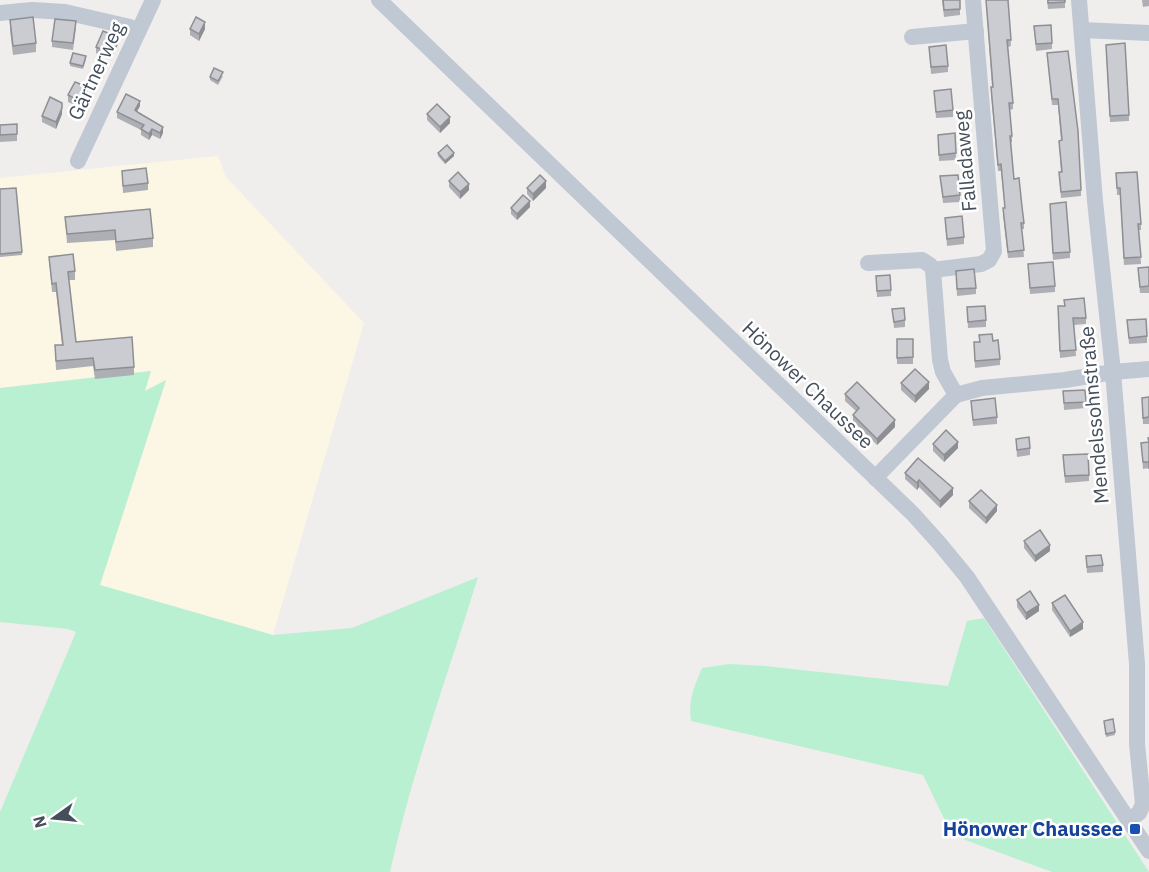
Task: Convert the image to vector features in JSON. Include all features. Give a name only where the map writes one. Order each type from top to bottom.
[{"type":"street","name":"Gärtnerweg","points":[[78,161],[153,0]]},
{"type":"street","name":"Hönower Chaussee","points":[[379,0],[875,478],[939,543],[967,577],[1149,851]]},
{"type":"street","name":"Falladaweg","points":[[933,270],[981,264],[989,260],[994,250],[973,0]]},
{"type":"street","name":"Mendelssohnstraße","points":[[1079,0],[1137,664],[1137,744],[1143,804],[1139,813],[1129,820]]},
{"type":"street","points":[[0,13],[32,10],[65,12],[129,27],[138,32]]},
{"type":"street","points":[[1082,30],[1149,33]]},
{"type":"street","points":[[912,37],[976,31]]},
{"type":"street","points":[[868,263],[922,260],[930,265],[933,270],[940,360],[943,372],[956,395]]},
{"type":"street","points":[[875,478],[956,395],[982,388],[1149,369]]},
{"type":"shaded area","points":[[218,156],[226,177],[364,323],[273,635],[100,585],[166,381],[144,391],[150,371],[0,388],[0,178]]},
{"type":"green space","points":[[151,371],[145,391],[166,380],[100,585],[273,635],[352,628],[478,577],[420,760],[390,872],[0,872],[0,812],[76,632],[68,629],[0,622],[0,388]]},
{"type":"green space","points":[[984,618],[1149,872],[1052,872],[952,835],[923,775],[691,721],[691,700],[702,668],[729,664],[948,686],[967,621]]},
{"type":"building","points":[[943,0],[960,0],[960,9],[944,10]]},
{"type":"building","points":[[986,0],[1008,0],[1011,40],[1007,40],[1013,103],[1009,103],[1012,136],[1010,136],[1014,179],[1019,178],[1024,223],[1021,223],[1024,250],[1008,252],[1001,164],[998,165],[991,87],[993,87]]},
{"type":"building","points":[[1048,0],[1065,0],[1065,2],[1048,3]]},
{"type":"building","points":[[33,17],[36,43],[13,46],[10,20]]},
{"type":"building","points":[[196,17],[205,22],[199,34],[190,29]]},
{"type":"building","points":[[55,19],[76,21],[73,43],[52,41]]},
{"type":"building","points":[[1051,25],[1052,43],[1036,44],[1034,26]]},
{"type":"building","points":[[103,31],[118,37],[111,53],[96,47]]},
{"type":"building","points":[[1125,43],[1129,115],[1110,116],[1106,45]]},
{"type":"building","points":[[946,45],[948,66],[931,67],[929,47]]},
{"type":"building","points":[[1068,51],[1078,131],[1081,190],[1061,192],[1059,141],[1062,140],[1058,99],[1052,99],[1047,53]]},
{"type":"building","points":[[73,53],[86,56],[83,66],[70,63]]},
{"type":"building","points":[[214,68],[223,72],[218,81],[210,77]]},
{"type":"building","points":[[75,82],[88,87],[82,102],[68,95]]},
{"type":"building","points":[[951,89],[953,110],[936,112],[934,91]]},
{"type":"building","points":[[126,94],[140,101],[135,110],[163,127],[160,133],[152,129],[149,134],[141,129],[144,125],[117,112]]},
{"type":"building","points":[[50,97],[62,103],[56,122],[42,116]]},
{"type":"building","points":[[437,104],[450,117],[440,127],[427,114]]},
{"type":"building","points":[[17,124],[17,134],[0,135],[0,125]]},
{"type":"building","points":[[955,133],[956,153],[939,155],[938,135]]},
{"type":"building","points":[[447,145],[454,153],[445,161],[438,153]]},
{"type":"building","points":[[146,168],[148,183],[123,186],[122,171]]},
{"type":"building","points":[[458,172],[469,184],[460,192],[449,181]]},
{"type":"building","points":[[1137,172],[1141,257],[1124,258],[1120,188],[1117,188],[1116,173]]},
{"type":"building","points":[[540,175],[546,181],[533,194],[527,188]]},
{"type":"building","points":[[958,175],[960,195],[943,197],[940,176]]},
{"type":"building","points":[[16,188],[22,252],[0,254],[0,189]]},
{"type":"building","points":[[523,195],[530,201],[517,214],[511,208]]},
{"type":"building","points":[[1066,202],[1070,252],[1053,253],[1050,204]]},
{"type":"building","points":[[150,209],[153,238],[116,242],[115,230],[67,234],[65,217]]},
{"type":"building","points":[[962,216],[964,237],[947,239],[945,218]]},
{"type":"building","points":[[73,254],[75,271],[68,272],[76,342],[132,337],[134,367],[95,370],[93,358],[56,361],[55,345],[63,345],[56,283],[52,284],[49,257]]},
{"type":"building","points":[[1053,262],[1055,286],[1030,288],[1028,264]]},
{"type":"building","points":[[1149,267],[1149,286],[1140,287],[1138,268]]},
{"type":"building","points":[[974,269],[976,288],[957,289],[956,271]]},
{"type":"building","points":[[890,275],[891,290],[877,291],[876,276]]},
{"type":"building","points":[[1084,298],[1086,318],[1073,318],[1076,350],[1060,351],[1058,306],[1065,306],[1064,300]]},
{"type":"building","points":[[985,306],[986,320],[968,322],[967,307]]},
{"type":"building","points":[[904,308],[905,320],[894,322],[892,309]]},
{"type":"building","points":[[1146,319],[1147,336],[1129,338],[1127,320]]},
{"type":"building","points":[[992,334],[993,341],[998,340],[1000,359],[975,361],[974,342],[980,342],[979,335]]},
{"type":"building","points":[[897,339],[913,339],[913,357],[897,358]]},
{"type":"building","points":[[915,369],[929,382],[915,396],[901,383]]},
{"type":"building","points":[[857,382],[895,420],[877,439],[853,415],[859,408],[845,394]]},
{"type":"building","points":[[1085,390],[1086,402],[1064,403],[1063,391]]},
{"type":"building","points":[[1149,397],[1149,417],[1143,418],[1142,398]]},
{"type":"building","points":[[995,398],[997,417],[973,420],[971,401]]},
{"type":"building","points":[[946,430],[958,442],[944,455],[933,444]]},
{"type":"building","points":[[1029,437],[1030,448],[1017,450],[1016,439]]},
{"type":"building","points":[[1149,442],[1149,462],[1143,462],[1141,443]]},
{"type":"building","points":[[1088,454],[1089,475],[1065,476],[1063,455]]},
{"type":"building","points":[[918,458],[953,488],[940,501],[919,480],[917,483],[905,473]]},
{"type":"building","points":[[981,490],[997,505],[986,518],[969,501]]},
{"type":"building","points":[[1040,530],[1050,545],[1035,556],[1024,541]]},
{"type":"building","points":[[1101,555],[1103,565],[1087,567],[1086,556]]},
{"type":"building","points":[[1030,591],[1039,605],[1026,613],[1017,600]]},
{"type":"building","points":[[1065,595],[1083,622],[1070,631],[1052,603]]},
{"type":"building","points":[[1113,719],[1115,732],[1106,734],[1104,721]]},
{"type":"place","name":"Hönower Chaussee","points":[[1135,829]]}]
